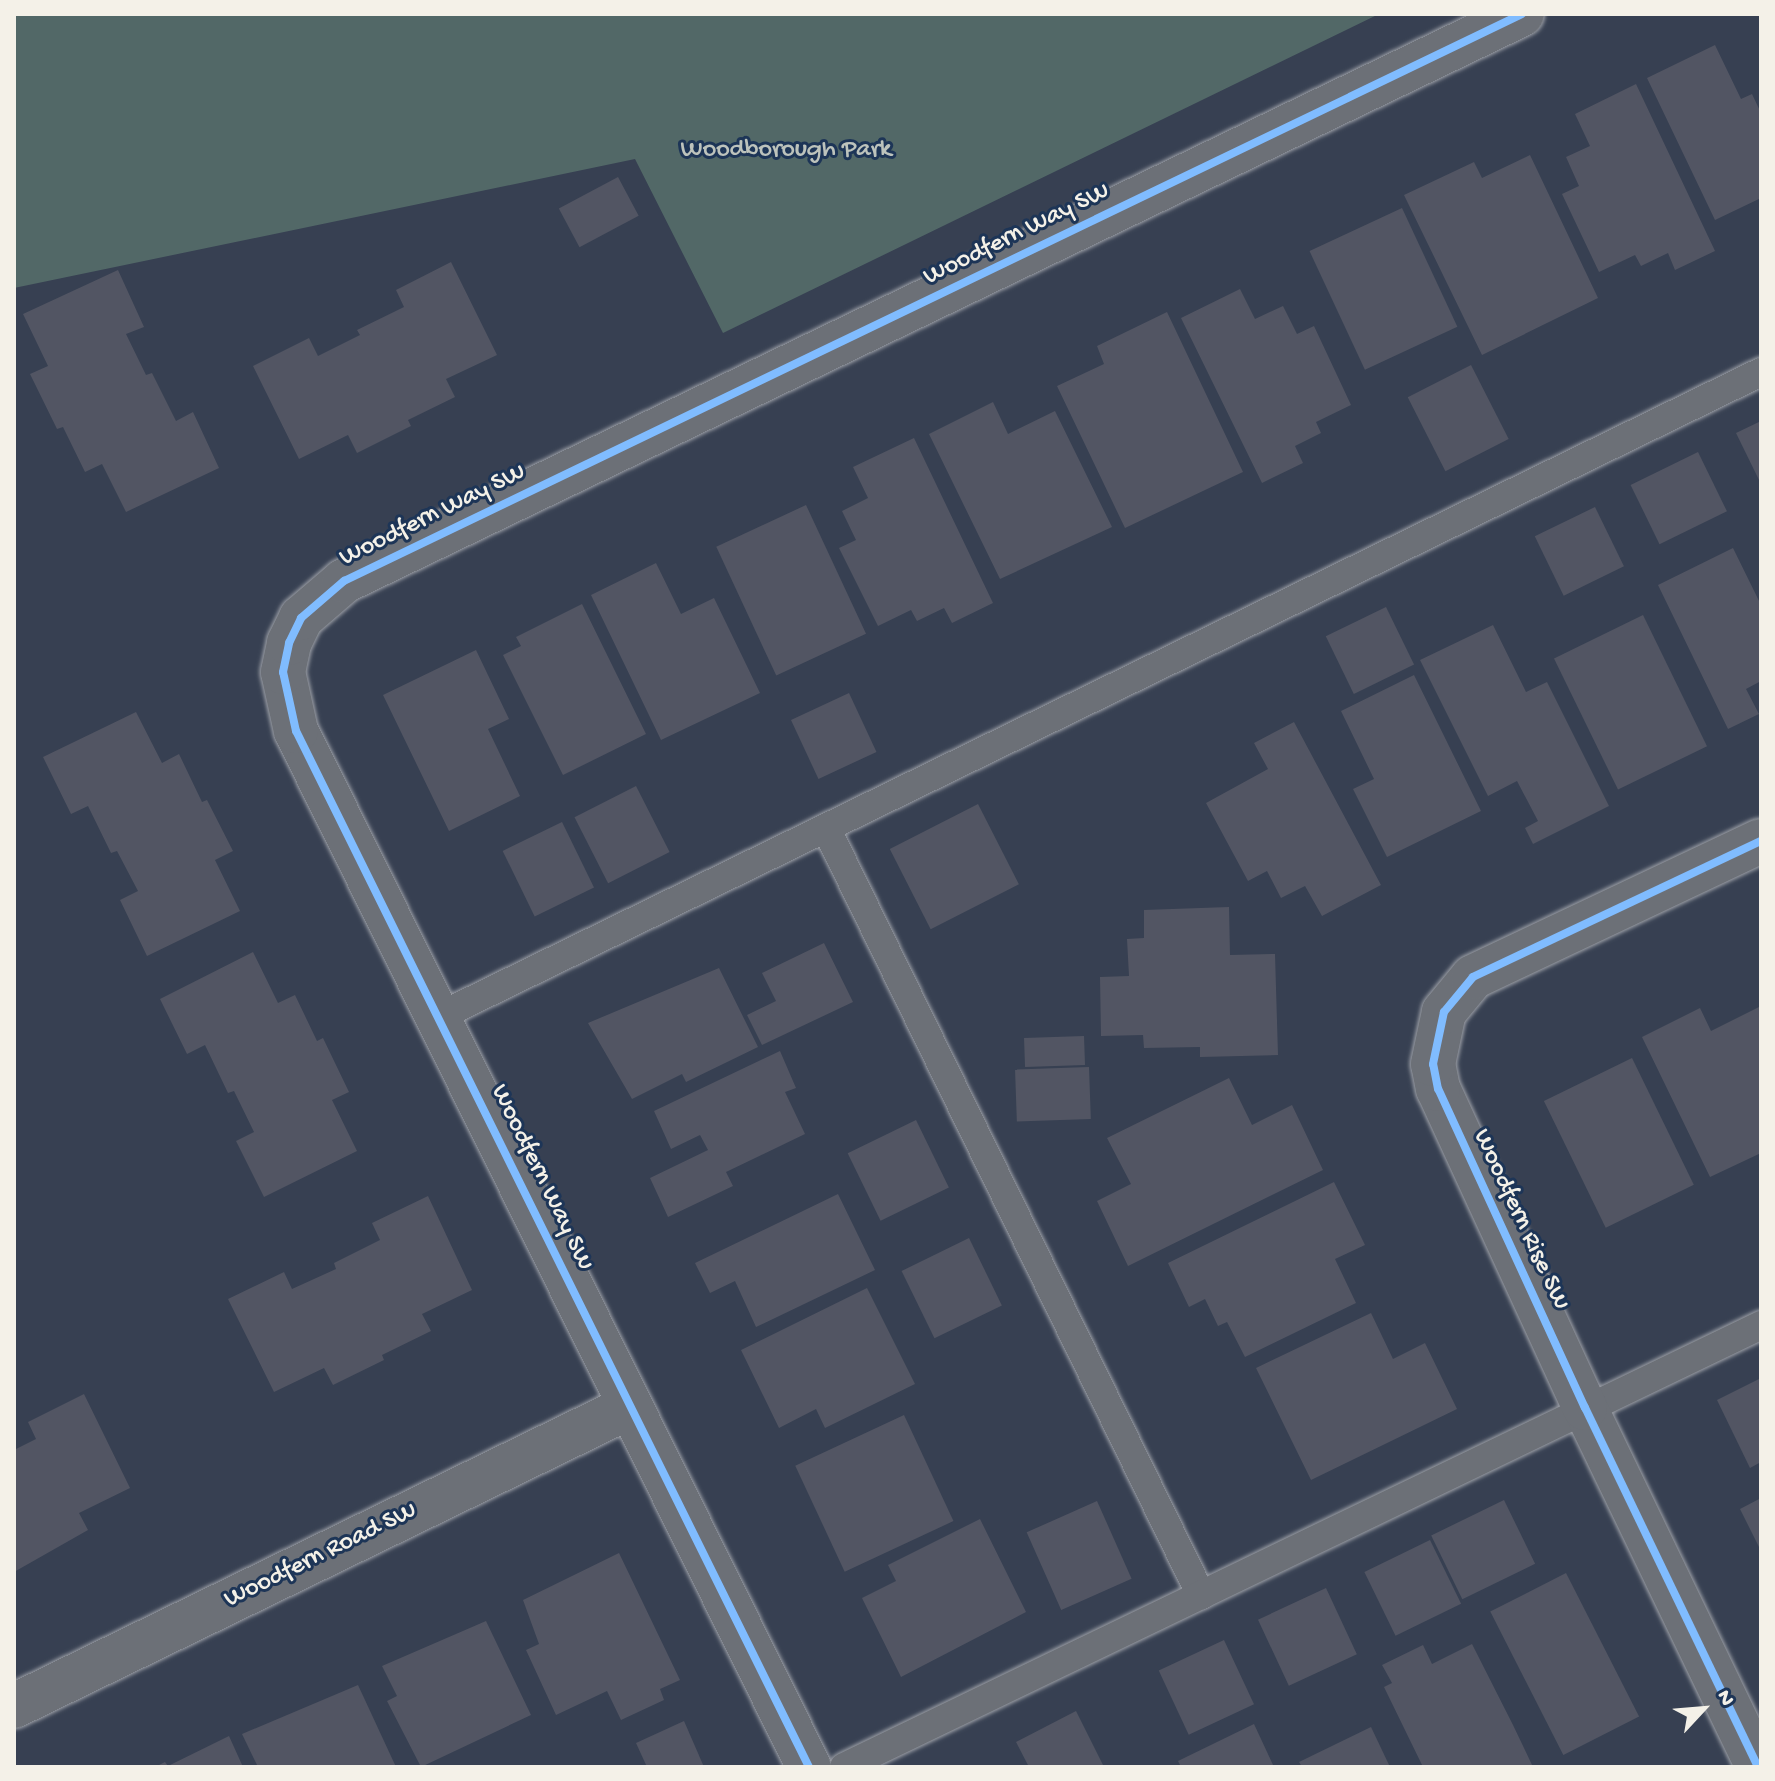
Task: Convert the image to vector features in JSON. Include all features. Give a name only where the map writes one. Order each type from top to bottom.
[{"type":"street","name":"Woodfern Way SW","points":[[809,1767],[629,1407],[286,702],[283,672],[289,643],[321,597],[372,567],[1522,14]]},
{"type":"street","name":"Woodfern Rise SW","points":[[1758,1767],[1585,1408],[1438,1089],[1435,1037],[1444,1012],[1473,977],[1761,841]]},
{"type":"street","name":"Woodfern Road SW","points":[[14,1706],[629,1407]]},
{"type":"lane","points":[[440,1016],[1761,372]]},
{"type":"lane","points":[[826,828],[1201,1595]]},
{"type":"lane","points":[[844,1767],[1761,1325]]},
{"type":"green space","name":"Woodborough Park","points":[[14,14],[1379,14],[723,333],[635,159],[14,288]]},
{"type":"building","points":[[1715,45],[1741,99],[1752,94],[1761,113],[1761,198],[1715,220],[1647,78]]},
{"type":"building","points":[[1636,84],[1715,251],[1675,270],[1668,253],[1641,266],[1635,255],[1599,272],[1562,194],[1579,186],[1566,157],[1590,146],[1575,114]]},
{"type":"building","points":[[1530,155],[1598,298],[1482,355],[1404,195],[1474,162],[1482,178]]},
{"type":"building","points":[[618,177],[639,216],[579,247],[559,208]]},
{"type":"building","points":[[1402,208],[1457,327],[1365,370],[1310,251]]},
{"type":"building","points":[[451,262],[497,355],[446,379],[455,397],[408,420],[411,426],[357,453],[348,435],[299,459],[253,366],[309,338],[318,356],[360,335],[357,330],[404,307],[396,290]]},
{"type":"building","points":[[118,270],[144,327],[126,334],[146,375],[152,373],[176,421],[193,412],[219,468],[126,512],[102,464],[85,472],[63,427],[57,429],[30,374],[48,366],[23,314]]},
{"type":"building","points":[[1240,289],[1255,319],[1283,306],[1297,334],[1314,326],[1351,405],[1316,422],[1321,433],[1295,446],[1303,463],[1262,483],[1181,318]]},
{"type":"building","points":[[1167,312],[1243,472],[1125,528],[1057,386],[1104,364],[1097,346]]},
{"type":"building","points":[[1471,365],[1509,439],[1445,471],[1408,397]]},
{"type":"building","points":[[993,402],[1008,434],[1055,411],[1112,527],[1000,579],[929,434]]},
{"type":"building","points":[[1761,421],[1761,484],[1736,433]]},
{"type":"building","points":[[914,438],[993,603],[952,623],[944,608],[917,621],[911,610],[878,626],[839,548],[856,540],[842,511],[868,498],[853,467]]},
{"type":"building","points":[[1698,452],[1727,511],[1660,544],[1631,485]]},
{"type":"building","points":[[806,505],[866,634],[776,676],[716,547]]},
{"type":"building","points":[[1595,507],[1624,566],[1564,596],[1535,536]]},
{"type":"building","points":[[1733,548],[1761,605],[1761,681],[1746,689],[1759,714],[1728,729],[1658,585]]},
{"type":"building","points":[[656,563],[681,614],[714,598],[760,693],[661,740],[591,595]]},
{"type":"building","points":[[582,604],[646,734],[563,775],[503,655],[521,646],[516,637]]},
{"type":"building","points":[[1386,607],[1414,665],[1354,694],[1326,636]]},
{"type":"building","points":[[1643,615],[1707,746],[1618,790],[1554,658]]},
{"type":"building","points":[[1493,625],[1526,692],[1547,682],[1609,806],[1533,844],[1525,828],[1538,821],[1517,781],[1488,796],[1420,660]]},
{"type":"building","points":[[476,650],[509,719],[488,729],[520,796],[449,831],[383,695]]},
{"type":"building","points":[[1414,675],[1481,811],[1387,857],[1353,789],[1374,779],[1341,711]]},
{"type":"building","points":[[849,693],[876,752],[818,779],[791,720]]},
{"type":"building","points":[[136,712],[162,763],[179,754],[202,802],[207,800],[233,851],[215,860],[240,911],[147,956],[120,900],[138,891],[117,851],[111,853],[88,806],[71,814],[43,757]]},
{"type":"building","points":[[1294,722],[1381,885],[1322,916],[1305,886],[1281,898],[1267,871],[1248,881],[1206,803],[1268,769],[1254,743]]},
{"type":"building","points":[[636,786],[670,852],[608,883],[575,817]]},
{"type":"building","points":[[978,804],[1019,884],[931,929],[890,849]]},
{"type":"building","points":[[562,822],[594,888],[535,917],[503,851]]},
{"type":"building","points":[[1229,907],[1230,955],[1275,954],[1278,1055],[1200,1057],[1200,1047],[1144,1048],[1143,1035],[1101,1036],[1100,977],[1129,976],[1127,939],[1144,938],[1144,910]]},
{"type":"building","points":[[824,943],[853,1002],[762,1045],[747,1015],[776,1001],[762,973]]},
{"type":"building","points":[[253,952],[278,1003],[295,995],[317,1041],[323,1038],[349,1092],[332,1100],[357,1151],[264,1197],[236,1141],[254,1132],[234,1091],[228,1093],[205,1045],[187,1054],[160,999]]},
{"type":"building","points":[[719,968],[758,1047],[686,1082],[682,1074],[632,1099],[588,1023]]},
{"type":"building","points":[[1761,1006],[1761,1153],[1710,1177],[1642,1037],[1700,1008],[1711,1031]]},
{"type":"building","points":[[1084,1036],[1085,1065],[1025,1067],[1024,1038]]},
{"type":"building","points":[[780,1051],[796,1088],[785,1092],[805,1134],[726,1172],[733,1186],[668,1217],[650,1178],[708,1150],[700,1135],[671,1149],[654,1111]]},
{"type":"building","points":[[1632,1058],[1694,1185],[1606,1228],[1544,1101]]},
{"type":"building","points":[[1089,1067],[1091,1119],[1017,1122],[1015,1070]]},
{"type":"building","points":[[1229,1078],[1252,1125],[1292,1105],[1323,1170],[1128,1266],[1097,1201],[1131,1184],[1107,1138]]},
{"type":"building","points":[[916,1120],[949,1187],[881,1221],[848,1153]]},
{"type":"building","points":[[1334,1182],[1365,1245],[1335,1259],[1356,1303],[1245,1357],[1227,1322],[1218,1326],[1205,1299],[1189,1307],[1168,1263]]},
{"type":"building","points":[[838,1194],[875,1270],[756,1327],[735,1281],[710,1293],[695,1263]]},
{"type":"building","points":[[428,1196],[472,1290],[422,1314],[431,1331],[382,1355],[384,1360],[333,1385],[324,1368],[274,1392],[228,1299],[284,1272],[292,1289],[336,1269],[334,1263],[380,1240],[372,1223]]},
{"type":"building","points":[[969,1238],[1002,1305],[934,1338],[902,1271]]},
{"type":"building","points":[[867,1288],[915,1384],[825,1428],[816,1409],[779,1428],[741,1350]]},
{"type":"building","points":[[1371,1313],[1393,1359],[1425,1343],[1457,1409],[1311,1480],[1256,1368]]},
{"type":"building","points":[[1761,1378],[1761,1462],[1750,1468],[1717,1400]]},
{"type":"building","points":[[84,1394],[130,1488],[79,1513],[88,1530],[14,1572],[14,1450],[36,1439],[28,1422]]},
{"type":"building","points":[[904,1415],[953,1521],[845,1572],[795,1466]]},
{"type":"building","points":[[1761,1498],[1761,1551],[1740,1509]]},
{"type":"building","points":[[1504,1500],[1535,1564],[1462,1599],[1431,1536]]},
{"type":"building","points":[[1097,1501],[1132,1579],[1061,1610],[1027,1532]]},
{"type":"building","points":[[980,1519],[1026,1612],[901,1677],[862,1598],[896,1581],[888,1565]]},
{"type":"building","points":[[1430,1540],[1461,1604],[1396,1636],[1364,1572]]},
{"type":"building","points":[[619,1553],[680,1680],[660,1689],[664,1700],[621,1720],[607,1691],[556,1715],[526,1650],[539,1644],[523,1600]]},
{"type":"building","points":[[1566,1573],[1639,1716],[1563,1755],[1490,1612]]},
{"type":"building","points":[[1326,1588],[1357,1654],[1289,1686],[1258,1620]]},
{"type":"building","points":[[486,1621],[531,1715],[421,1767],[387,1701],[397,1696],[382,1666]]},
{"type":"building","points":[[1224,1640],[1254,1704],[1189,1735],[1159,1670]]},
{"type":"building","points":[[1472,1644],[1533,1767],[1423,1767],[1384,1687],[1392,1683],[1382,1665],[1423,1645],[1432,1664]]},
{"type":"building","points":[[358,1685],[396,1767],[258,1767],[242,1734]]},
{"type":"building","points":[[1076,1711],[1104,1767],[1029,1767],[1016,1742]]},
{"type":"building","points":[[684,1721],[704,1767],[647,1767],[636,1743]]},
{"type":"building","points":[[1254,1724],[1274,1767],[1181,1767],[1178,1761]]},
{"type":"building","points":[[1371,1727],[1390,1767],[1302,1767],[1299,1762]]},
{"type":"building","points":[[229,1736],[243,1767],[155,1767],[165,1762],[168,1766]]},
{"type":"cycle path","points":[[809,1767],[296,731],[283,672],[289,643],[301,618],[344,581],[1522,14]]},
{"type":"cycle path","points":[[1758,1767],[1585,1408],[1438,1089],[1433,1064],[1444,1012],[1473,977],[1761,841]]}]
